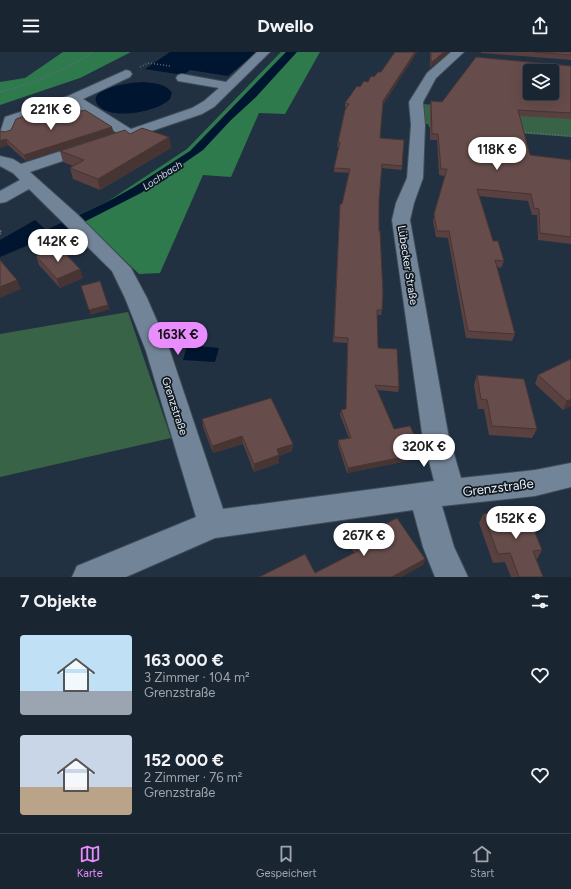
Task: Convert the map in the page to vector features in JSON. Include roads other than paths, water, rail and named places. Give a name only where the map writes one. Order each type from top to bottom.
[{"type":"street","points":[[0,198],[25,175],[129,134],[201,109],[210,104],[264,52]]},
{"type":"street","name":"Lübecker Straße","points":[[438,494],[435,433],[401,220],[405,203],[415,178],[418,125],[416,102],[431,76],[462,55]]},
{"type":"street","points":[[7,132],[10,120],[74,99],[126,74]]},
{"type":"street","points":[[182,78],[229,86]]},
{"type":"street","points":[[74,99],[129,134]]},
{"type":"street","name":"Grenzstraße","points":[[0,160],[5,161],[25,175],[75,221],[121,268],[136,298],[158,351],[213,524]]},
{"type":"street","name":"Grenzstraße","points":[[88,577],[213,524],[438,494],[535,483],[571,475]]},
{"type":"street","points":[[438,494],[432,526],[452,577]]},
{"type":"water","points":[[170,52],[257,52],[228,76],[190,70],[183,75],[145,69]]},
{"type":"water","name":"Lochbach","points":[[286,52],[297,52],[256,97],[231,120],[203,150],[141,193],[86,221],[0,257],[0,240],[35,220],[46,230],[107,202],[134,187],[190,151]]},
{"type":"water","points":[[144,82],[160,84],[167,88],[172,93],[170,99],[164,104],[155,108],[123,114],[104,110],[98,105],[96,99],[98,94],[104,90],[131,83]]},
{"type":"water","points":[[187,345],[219,348],[215,362],[183,360]]}]
